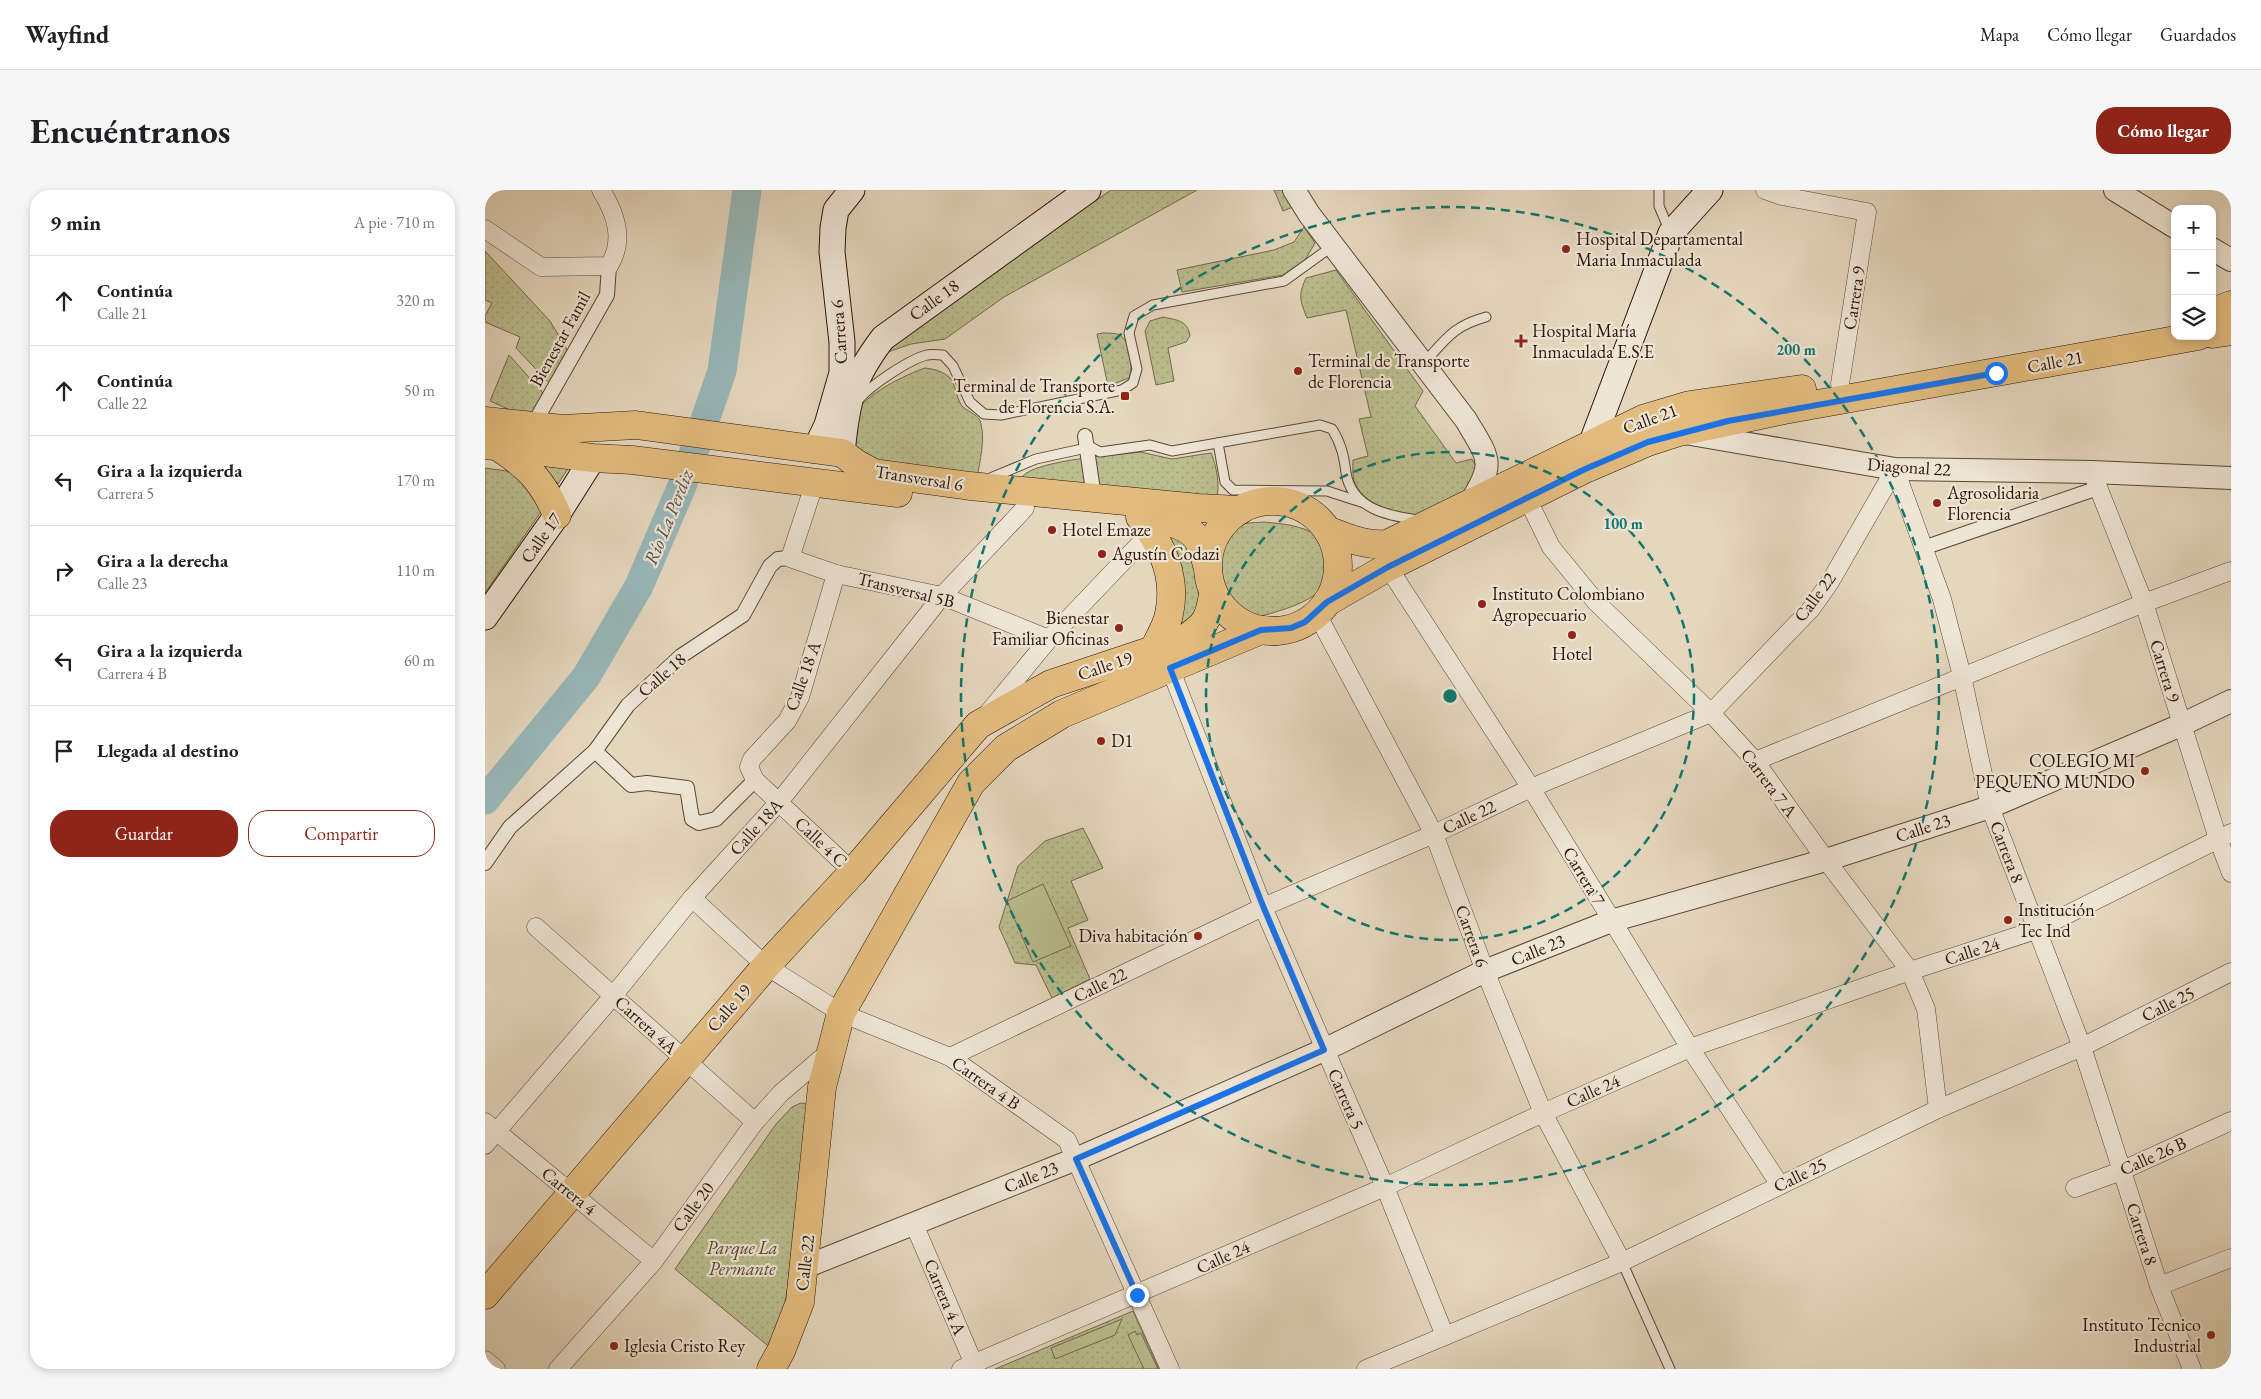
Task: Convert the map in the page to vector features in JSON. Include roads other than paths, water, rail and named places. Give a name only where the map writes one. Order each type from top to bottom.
[{"type":"main road","name":"Carrera 6","points":[[805,448],[827,425],[842,373],[841,342],[832,252],[836,210],[852,190]]},
{"type":"main road","points":[[1592,442],[1671,233],[1710,190]]},
{"type":"main road","name":"Calle 18","points":[[842,453],[850,395],[863,365],[883,338],[1078,193]]},
{"type":"main road","points":[[2216,311],[2231,305]]},
{"type":"main road","name":"Calle 21","points":[[1327,530],[1372,545],[1387,544],[1436,522],[1592,442],[1643,419],[1690,405],[1840,384],[2171,324]]},
{"type":"main road","points":[[2216,333],[2231,331]]},
{"type":"main road","name":"Calle 21","points":[[1322,608],[1335,585],[1338,566],[1335,547],[1327,530],[1314,515],[1297,505],[1277,501],[1258,503],[1240,510],[1229,518],[1213,539],[1207,565],[1213,594],[1224,610],[1239,622],[1257,629],[1276,631],[1291,628],[1305,622],[1322,608],[1388,567],[1591,466],[1648,442],[1679,432],[1774,412],[2175,340]]},
{"type":"main road","name":"Transversal 6","points":[[485,421],[532,427],[598,428],[636,425],[842,453],[874,473],[970,486],[1198,508],[1240,510]]},
{"type":"main road","points":[[493,446],[519,460],[535,476],[549,494],[557,516]]},
{"type":"main road","name":"Transversal 6","points":[[493,446],[593,458],[632,460],[1146,524],[1175,524],[1187,529],[1199,540],[1207,565]]},
{"type":"main road","name":"Calle 17","points":[[485,617],[557,516],[593,458]]},
{"type":"main road","points":[[1146,524],[1163,554],[1172,585],[1162,658]]},
{"type":"main road","name":"Calle 19","points":[[485,1295],[766,966],[853,872],[978,725],[1051,684],[1162,658],[1200,628],[1210,614],[1213,594]]},
{"type":"main road","name":"Calle 22","points":[[771,1369],[781,1351],[800,1302],[822,1087],[841,1013],[971,783],[1006,748],[1162,658],[1261,630],[1276,631]]},
{"type":"street","points":[[485,229],[541,267],[609,266],[616,254],[618,237],[612,208],[601,190]]},
{"type":"street","points":[[1294,190],[1309,214],[1466,420],[1486,453],[1488,470],[1470,503]]},
{"type":"street","name":"Carrera 9","points":[[1765,190],[1782,196],[1867,212],[1840,384]]},
{"type":"street","points":[[2115,190],[2171,224]]},
{"type":"street","points":[[2216,252],[2231,260]]},
{"type":"street","name":"Bienestar Famil","points":[[532,427],[607,294],[609,266]]},
{"type":"street","name":"Diagonal 22","points":[[1679,432],[1895,469],[2095,480],[2231,478]]},
{"type":"street","points":[[1086,441],[1094,497]]},
{"type":"street","name":"Carrera 8","points":[[1895,469],[1942,599],[1962,676],[1990,807],[2082,1047],[2159,1286],[2192,1369]]},
{"type":"street","name":"Calle 22","points":[[951,1057],[1263,906],[1434,834],[1531,788],[1711,713],[1811,609],[1830,582],[1895,469]]},
{"type":"street","points":[[1923,548],[2095,480]]},
{"type":"street","name":"Carrera 9","points":[[2095,480],[2143,603],[2181,725],[2224,836],[2231,873]]},
{"type":"street","points":[[789,558],[803,481]]},
{"type":"street","name":"Carrera 7 A","points":[[1527,498],[1551,547],[1596,602],[1711,713],[1755,761],[1825,860],[1910,971],[1925,1009],[1938,1109]]},
{"type":"street","name":"Calle 18A","points":[[485,1145],[491,1127],[613,996],[692,898],[779,802],[942,596],[1025,508]]},
{"type":"street","name":"Calle 19","points":[[978,725],[1146,524]]},
{"type":"street","name":"Transversal 5B","points":[[789,558],[837,574],[942,596],[1049,639]]},
{"type":"street","name":"Calle 18","points":[[485,862],[510,827],[595,751],[628,705],[681,656],[743,615],[770,566],[778,559],[789,558]]},
{"type":"street","name":"Carrera 7","points":[[1388,567],[1531,788],[1690,1048],[1779,1185]]},
{"type":"street","points":[[1755,761],[2143,603],[2231,571]]},
{"type":"street","name":"Calle 18 A","points":[[752,774],[752,759],[787,721],[800,697],[837,574]]},
{"type":"street","name":"Carrera 6","points":[[1322,608],[1434,834],[1485,971],[1543,1113],[1622,1262]]},
{"type":"street","name":"Carrera 5","points":[[1162,658],[1263,906],[1385,1187],[1445,1336]]},
{"type":"street","name":"Calle 23","points":[[805,1267],[1076,1159],[1324,1050],[1485,971],[1611,921],[1825,860],[1990,807],[2181,725],[2231,701]]},
{"type":"street","points":[[595,751],[631,785],[647,783],[687,788],[692,819],[699,823],[716,819],[752,774]]},
{"type":"street","name":"Calle 4 C","points":[[752,774],[853,872]]},
{"type":"street","name":"Calle 24","points":[[971,1367],[1385,1187],[1543,1113],[1690,1048],[1910,971],[2037,930],[2224,836]]},
{"type":"street","name":"Carrera 4 B","points":[[692,898],[766,966],[841,1013],[951,1057],[1067,1140],[1170,1369]]},
{"type":"street","name":"Carrera 4A","points":[[536,927],[755,1122]]},
{"type":"street","name":"Calle 25","points":[[1366,1369],[1622,1262],[1938,1109],[2082,1047],[2231,972]]},
{"type":"street","name":"Calle 20","points":[[558,1369],[654,1261],[755,1122],[781,1093],[832,1049]]},
{"type":"street","name":"Calle 26 B","points":[[2075,1188],[2121,1171],[2231,1121]]},
{"type":"street","name":"Carrera 4","points":[[491,1127],[654,1261]]},
{"type":"street","name":"Carrera 4 A","points":[[914,1224],[971,1367]]},
{"type":"street","points":[[2159,1286],[2231,1258]]},
{"type":"street","points":[[485,1360],[495,1369]]},
{"type":"lane","points":[[1659,190],[1659,206],[1671,233]]},
{"type":"lane","points":[[847,412],[868,388],[917,358],[929,354],[943,355],[953,366],[970,402],[984,414],[1001,414],[1122,390],[1133,383],[1137,369],[1129,334],[1134,316],[1153,305],[1284,281],[1334,245]]},
{"type":"lane","points":[[1423,364],[1453,331],[1463,324],[1486,317]]},
{"type":"lane","points":[[970,486],[1086,441],[1091,447],[1100,452],[1150,446],[1172,451],[1320,425],[1332,429],[1340,441],[1349,482],[1361,502]]},
{"type":"lane","points":[[1218,443],[1225,482],[1233,490],[1327,491],[1345,495],[1370,508],[1389,514],[1436,522]]},
{"type":"lane","points":[[1622,1262],[1670,1369]]},
{"type":"waterway","name":"Río La Perdiz","points":[[485,800],[586,677],[639,586],[682,486],[722,371],[747,190]]},
{"type":"place","name":"Hospital Departamental Maria Inmaculada","points":[[1566,249]]},
{"type":"place","name":"Hospital María Inmaculada E.S.E","points":[[1521,341]]},
{"type":"place","name":"Terminal de Transporte de Florencia","points":[[1298,371]]},
{"type":"place","name":"Terminal de Transporte de Florencia S.A.","points":[[1125,396]]},
{"type":"place","name":"Agrosolidaria Florencia","points":[[1937,503]]},
{"type":"place","name":"Hotel Emaze","points":[[1052,530]]},
{"type":"place","name":"Agustín Codazi","points":[[1102,554]]},
{"type":"place","name":"Instituto Colombiano Agropecuario","points":[[1482,604]]},
{"type":"place","name":"Bienestar Familiar Oficinas","points":[[1119,628]]},
{"type":"place","name":"Hotel","points":[[1572,635]]},
{"type":"place","name":"D1","points":[[1101,741]]},
{"type":"place","name":"COLEGIO MI PEQUEÑO MUNDO","points":[[2145,771]]},
{"type":"place","name":"Institución Tec Ind","points":[[2008,920]]},
{"type":"place","name":"Diva habitación","points":[[1198,936]]},
{"type":"place","name":"Instituto Tecnico Industrial","points":[[2211,1335]]},
{"type":"place","name":"Iglesia Cristo Rey","points":[[614,1346]]},
{"type":"park label","name":"Parque La Permante","points":[[742,1258]]}]
